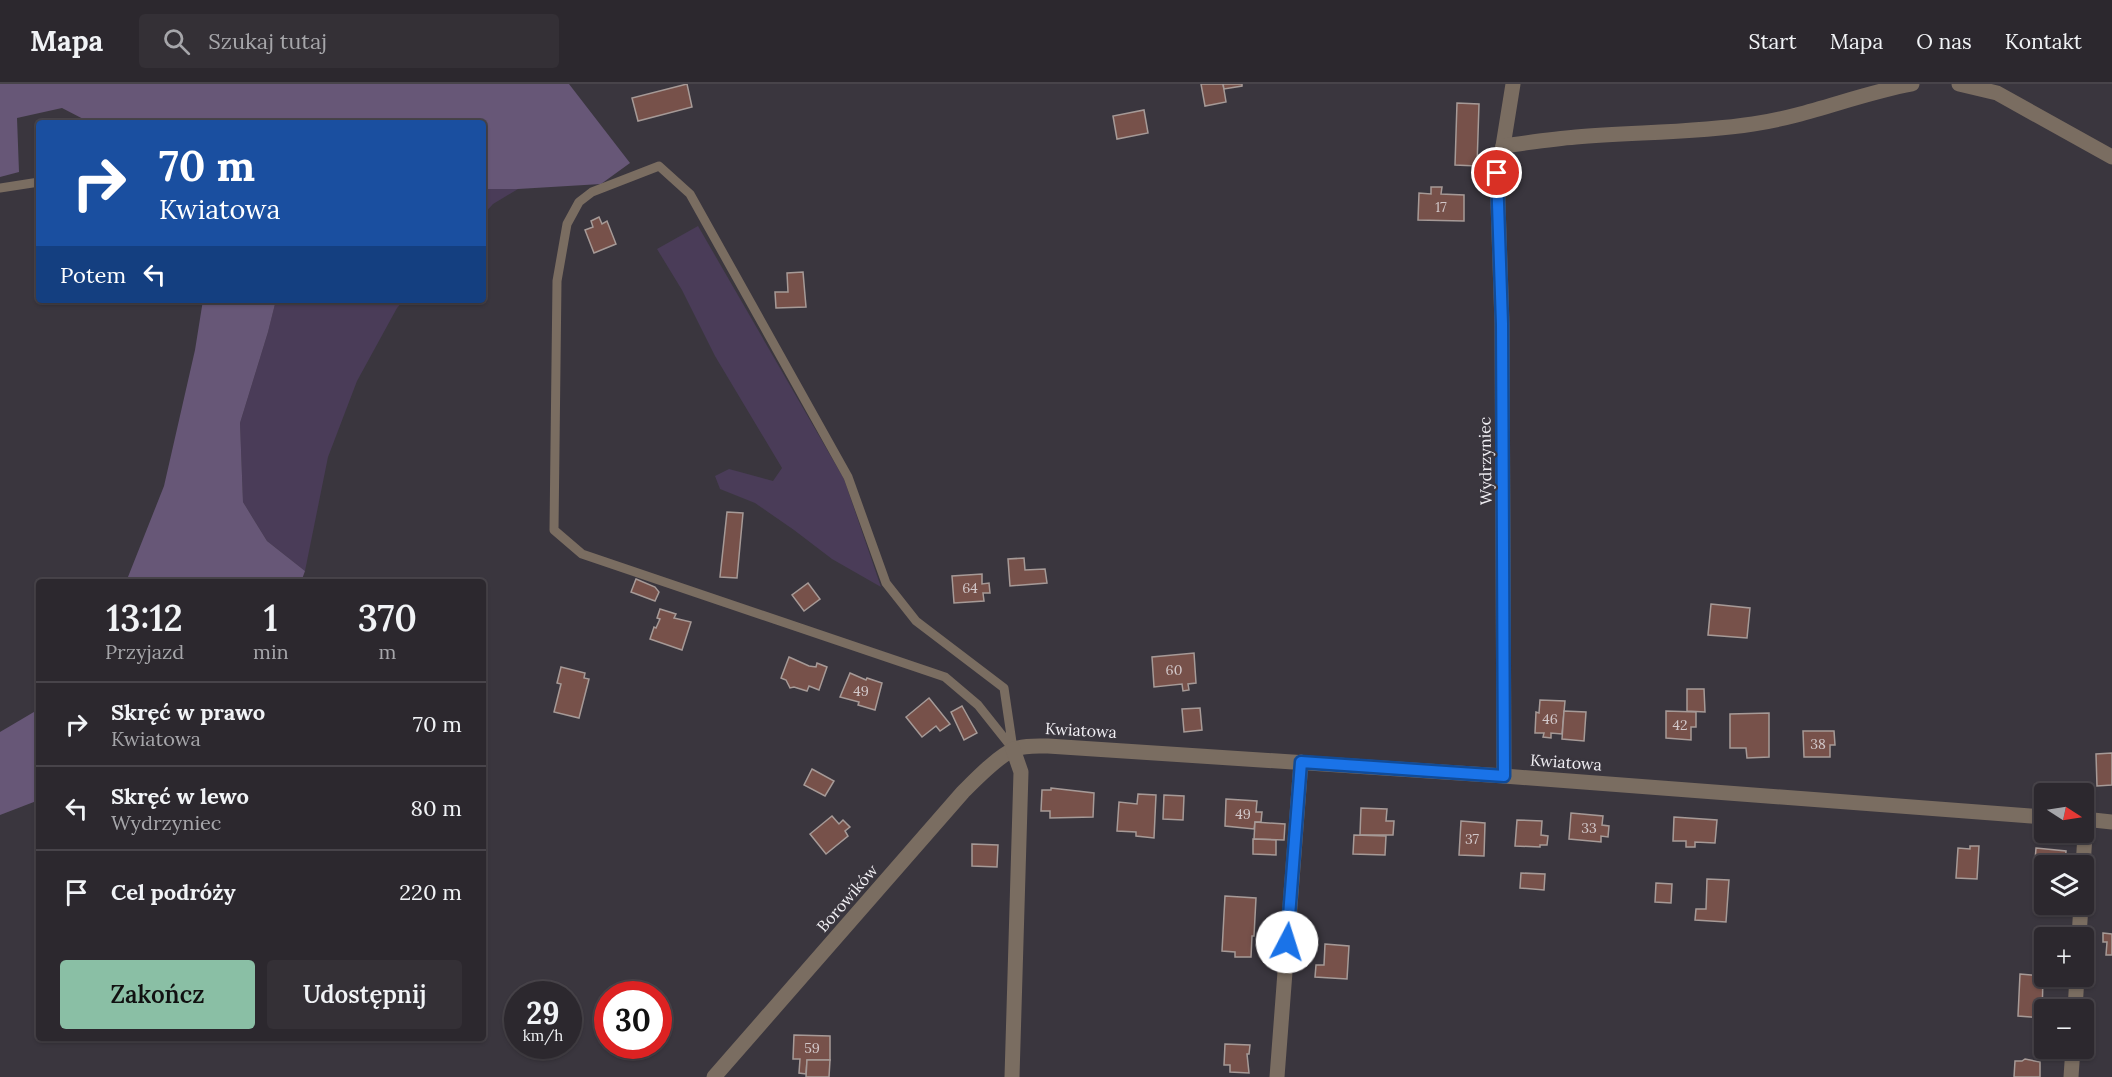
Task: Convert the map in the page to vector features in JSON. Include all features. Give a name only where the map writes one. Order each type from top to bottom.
[{"type":"street","name":"Wydrzyniec","points":[[1504,776],[1502,336],[1497,173],[1513,84]]},
{"type":"street","points":[[1503,146],[1576,137],[1718,129],[1754,124],[1807,114],[1912,84]]},
{"type":"street","points":[[1959,84],[1997,93],[2112,157]]},
{"type":"street","name":"Kwiatowa","points":[[1013,749],[1048,746],[1301,762],[2034,816]]},
{"type":"street","points":[[1012,1077],[1021,772],[1013,749]]},
{"type":"street","name":"Borowików","points":[[714,1077],[963,792],[1013,749]]},
{"type":"street","points":[[1277,1077],[1301,762]]},
{"type":"street","points":[[2094,820],[2112,822]]},
{"type":"street","points":[[2071,1077],[2072,1059]]},
{"type":"lane","points":[[659,166],[690,194],[848,477],[886,583],[916,621],[1004,688],[1013,749],[978,705],[945,677],[582,554],[554,530],[557,281],[567,224],[579,202],[592,192],[659,166]]},
{"type":"lane","points":[[0,188],[36,182]]},
{"type":"shaded area","points":[[0,84],[569,84],[630,163],[601,184],[486,189],[486,120],[85,120],[62,108],[17,118],[19,172],[0,177]]},
{"type":"shaded area","points":[[486,189],[518,189],[493,204],[486,212]]},
{"type":"shaded area","points":[[698,226],[844,479],[881,587],[832,559],[755,503],[720,489],[715,476],[729,469],[773,481],[782,468],[715,356],[682,290],[657,249]]},
{"type":"shaded area","points":[[203,303],[275,303],[240,423],[243,502],[267,541],[305,571],[302,579],[127,579],[164,486],[195,350]]},
{"type":"shaded area","points":[[275,303],[401,303],[357,381],[328,457],[305,571],[267,541],[243,502],[240,423]]},
{"type":"shaded area","points":[[36,711],[36,801],[0,815],[0,732]]},
{"type":"building","points":[[687,84],[692,107],[638,121],[632,98]]},
{"type":"building","points":[[1201,84],[1223,84],[1226,102],[1205,106]]},
{"type":"building","points":[[1223,84],[1242,84],[1242,86],[1224,89]]},
{"type":"building","points":[[1457,103],[1479,104],[1477,166],[1455,165]]},
{"type":"building","points":[[1144,110],[1148,133],[1117,139],[1113,116]]},
{"type":"building","points":[[1431,187],[1442,187],[1441,194],[1464,195],[1464,221],[1418,220],[1419,193],[1431,194]]},
{"type":"building","points":[[599,217],[602,224],[607,221],[616,244],[594,253],[585,230],[593,227],[591,221]]},
{"type":"building","points":[[803,272],[806,307],[776,308],[775,292],[788,292],[787,273]]},
{"type":"building","points":[[727,512],[743,513],[737,578],[720,577]]},
{"type":"building","points":[[1024,558],[1025,570],[1045,569],[1047,583],[1010,586],[1008,559]]},
{"type":"building","points":[[982,574],[982,584],[989,583],[990,593],[983,593],[984,601],[954,603],[952,576]]},
{"type":"building","points":[[636,579],[655,587],[659,592],[655,601],[631,592]]},
{"type":"building","points":[[808,583],[820,599],[804,611],[792,595]]},
{"type":"building","points":[[1711,604],[1750,608],[1747,638],[1708,635]]},
{"type":"building","points":[[660,609],[676,614],[674,618],[691,622],[682,650],[650,639],[660,619],[657,618]]},
{"type":"building","points":[[1194,653],[1196,683],[1188,684],[1189,690],[1183,691],[1182,684],[1154,687],[1152,657]]},
{"type":"building","points":[[789,657],[809,666],[816,667],[817,663],[827,667],[819,690],[809,686],[807,691],[790,688],[786,680],[781,678]]},
{"type":"building","points":[[561,667],[585,673],[584,678],[589,679],[579,718],[554,712],[561,684],[557,683]]},
{"type":"building","points":[[850,673],[866,680],[867,678],[882,683],[875,710],[858,705],[859,702],[840,697]]},
{"type":"building","points":[[1687,689],[1704,689],[1705,712],[1687,711]]},
{"type":"building","points":[[929,698],[950,724],[940,731],[936,726],[922,737],[906,717]]},
{"type":"building","points":[[1540,700],[1565,701],[1562,734],[1551,733],[1551,738],[1543,737],[1544,733],[1535,733],[1536,712],[1539,713]]},
{"type":"building","points":[[962,706],[977,733],[964,740],[951,712]]},
{"type":"building","points":[[1200,708],[1202,730],[1184,732],[1182,709]]},
{"type":"building","points":[[1564,711],[1586,712],[1584,741],[1562,739]]},
{"type":"building","points":[[1666,711],[1696,712],[1696,727],[1691,727],[1691,740],[1666,738]]},
{"type":"building","points":[[1769,713],[1769,757],[1747,758],[1746,748],[1730,748],[1730,714]]},
{"type":"building","points":[[1803,731],[1834,731],[1835,745],[1830,745],[1830,757],[1804,757]]},
{"type":"building","points":[[2112,753],[2112,785],[2097,786],[2096,754]]},
{"type":"building","points":[[812,769],[834,781],[825,796],[804,785]]},
{"type":"building","points":[[1051,788],[1094,793],[1093,817],[1050,818],[1050,811],[1041,811],[1042,790],[1051,790]]},
{"type":"building","points":[[1138,794],[1156,795],[1154,838],[1136,836],[1136,832],[1117,831],[1119,802],[1137,804]]},
{"type":"building","points":[[1164,795],[1184,796],[1183,820],[1163,819]]},
{"type":"building","points":[[1226,799],[1257,801],[1256,812],[1262,812],[1261,822],[1255,822],[1254,829],[1225,826]]},
{"type":"building","points":[[1361,808],[1387,809],[1386,821],[1394,821],[1393,835],[1360,835]]},
{"type":"building","points":[[1571,813],[1603,816],[1602,825],[1609,826],[1608,837],[1601,836],[1601,842],[1569,839]]},
{"type":"building","points":[[832,816],[839,824],[843,820],[850,827],[845,831],[848,836],[826,854],[810,834]]},
{"type":"building","points":[[1674,817],[1717,820],[1715,843],[1695,842],[1695,847],[1686,847],[1686,841],[1673,841]]},
{"type":"building","points":[[1517,820],[1542,821],[1541,835],[1548,836],[1547,845],[1515,846]]},
{"type":"building","points":[[1461,821],[1485,823],[1484,856],[1459,855]]},
{"type":"building","points":[[1255,822],[1285,824],[1284,840],[1254,839]]},
{"type":"building","points":[[1354,835],[1386,836],[1385,855],[1353,854]]},
{"type":"building","points":[[1253,839],[1276,840],[1276,855],[1253,854]]},
{"type":"building","points":[[972,844],[998,845],[997,867],[972,866]]},
{"type":"building","points":[[1970,846],[1979,846],[1977,879],[1956,878],[1958,848],[1970,849]]},
{"type":"building","points":[[2036,848],[2066,851],[2066,855],[2035,855]]},
{"type":"building","points":[[1521,873],[1545,874],[1544,890],[1520,888]]},
{"type":"building","points":[[1707,879],[1729,880],[1726,922],[1695,920],[1696,909],[1706,909]]},
{"type":"building","points":[[1656,883],[1672,884],[1671,903],[1655,902]]},
{"type":"building","points":[[1225,896],[1256,898],[1251,957],[1235,957],[1235,952],[1222,951]]},
{"type":"building","points":[[2103,933],[2112,934],[2112,955],[2106,955],[2107,942],[2103,942]]},
{"type":"building","points":[[1325,944],[1349,946],[1347,979],[1315,977],[1316,965],[1324,965]]},
{"type":"building","points":[[2020,974],[2034,975],[2034,987],[2043,987],[2042,999],[2034,999],[2034,1017],[2018,1016]]},
{"type":"building","points":[[794,1035],[830,1036],[830,1060],[807,1060],[806,1074],[799,1073],[800,1059],[793,1059]]},
{"type":"building","points":[[1225,1044],[1250,1045],[1249,1054],[1247,1054],[1249,1073],[1230,1072],[1230,1065],[1224,1065]]},
{"type":"building","points":[[2025,1059],[2040,1062],[2040,1077],[2014,1077],[2015,1061]]},
{"type":"building","points":[[807,1060],[830,1060],[829,1077],[806,1077]]},
{"type":"route","points":[[1287,942],[1301,762],[1504,776],[1502,324],[1497,173]]}]
